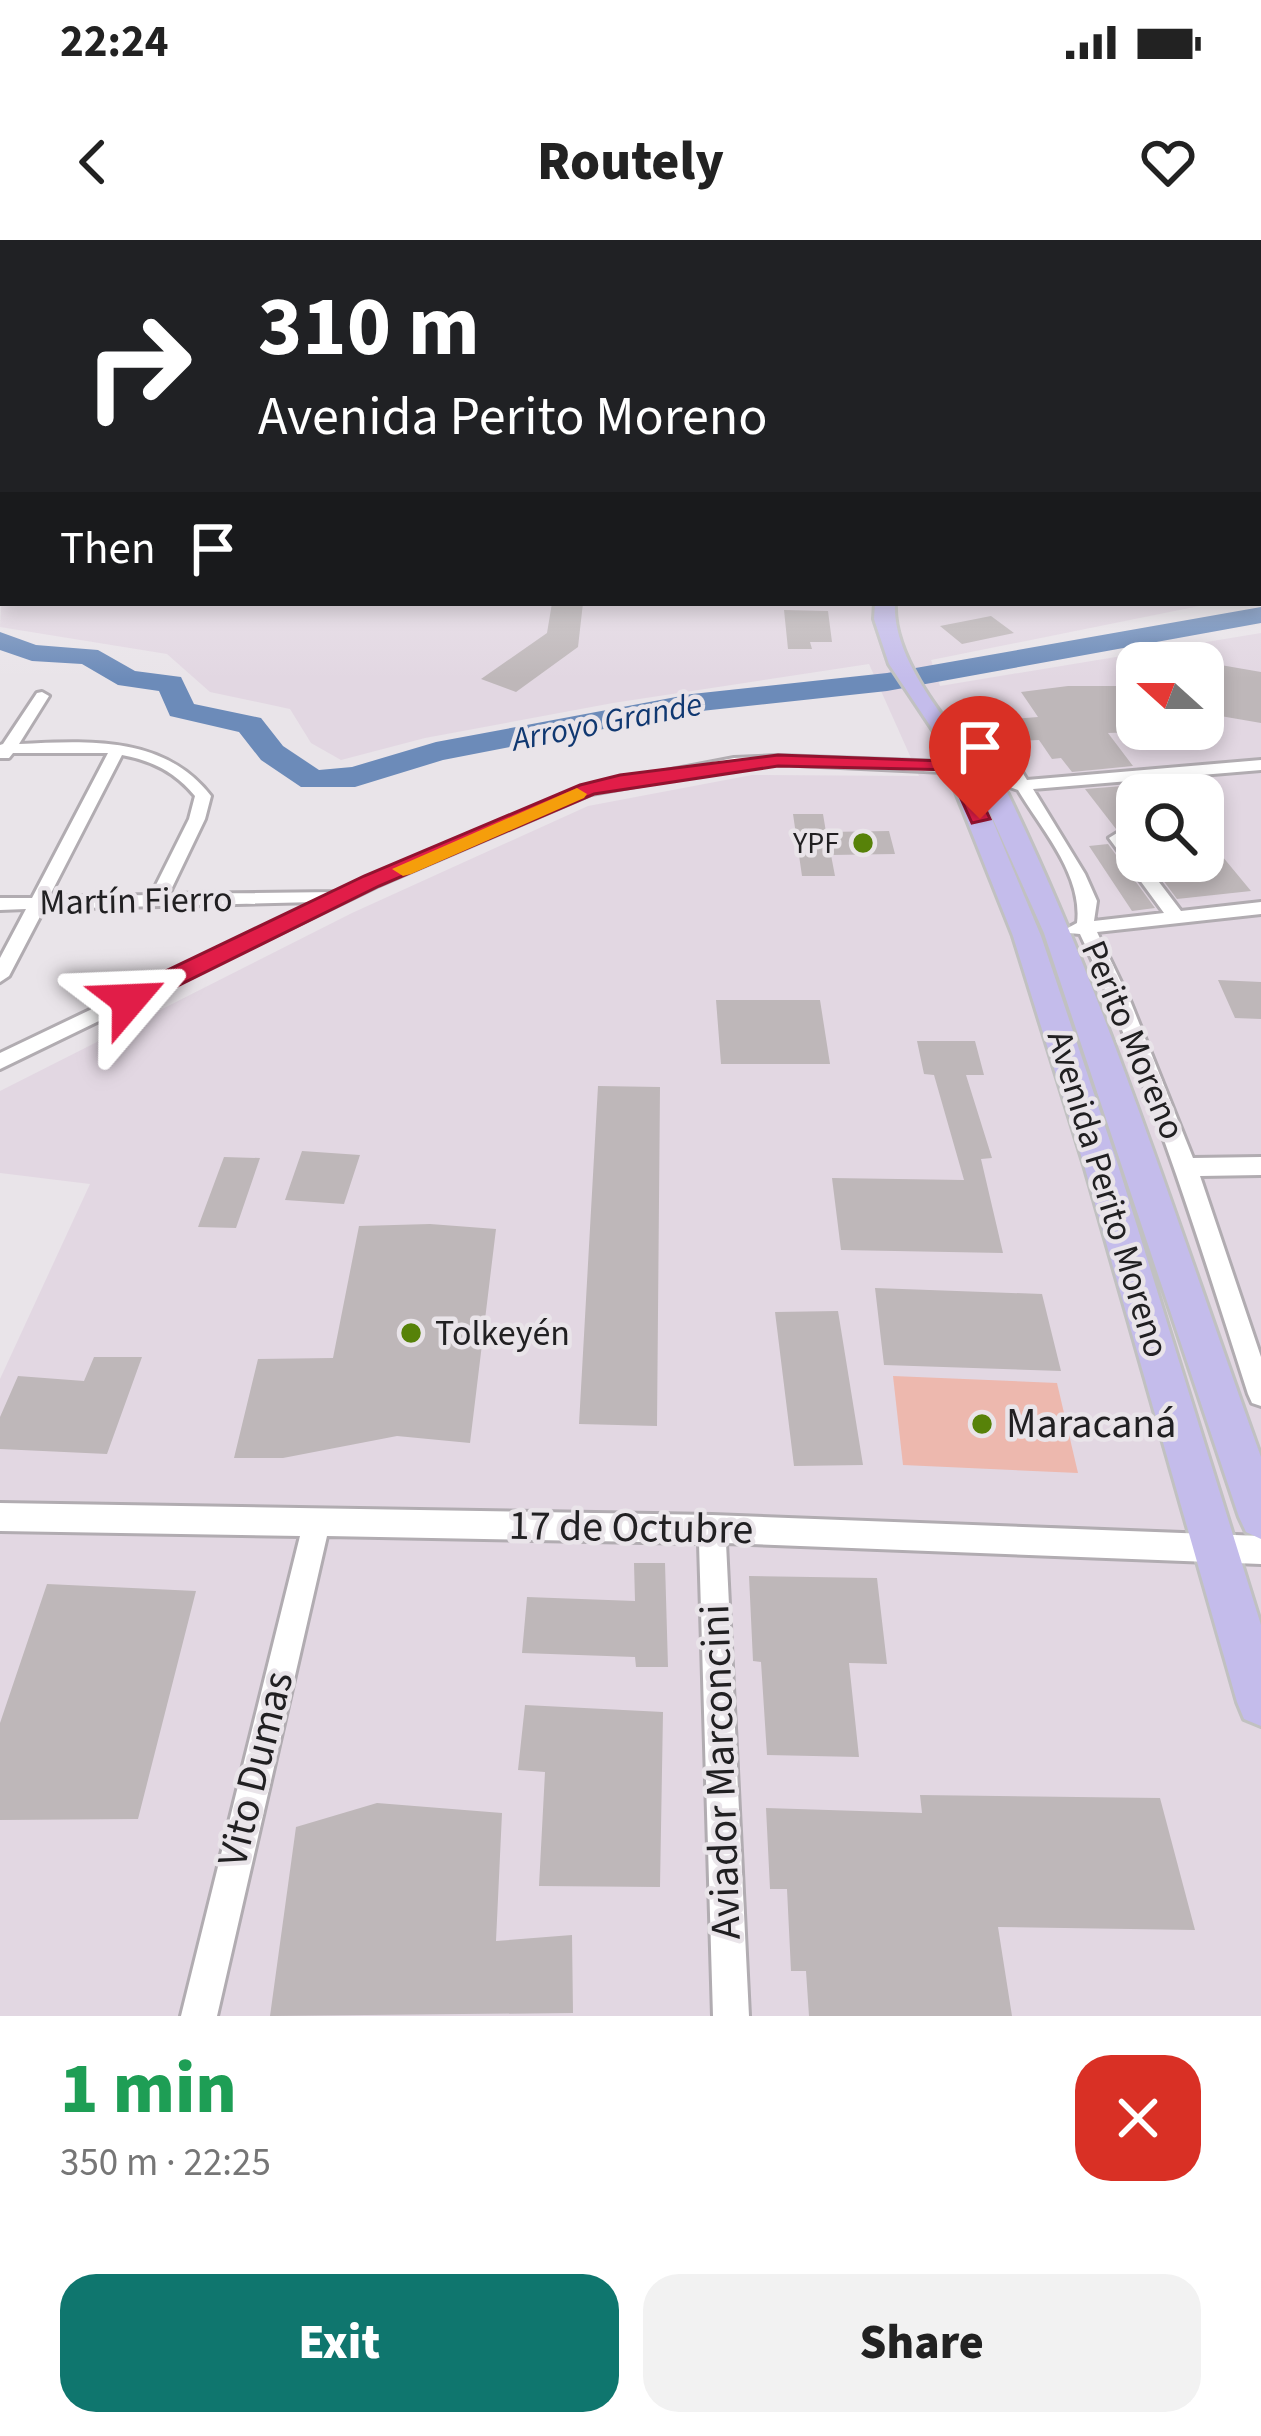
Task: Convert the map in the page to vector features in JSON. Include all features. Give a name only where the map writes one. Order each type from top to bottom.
[{"type":"main road","name":"Avenida Perito Moreno","points":[[884,606],[900,664],[918,696],[987,781],[1056,932],[1261,1517]]},
{"type":"main road","name":"Avenida Perito Moreno","points":[[1056,932],[1240,1549],[1261,1702]]},
{"type":"street","points":[[3,753],[42,696]]},
{"type":"street","name":"Perito Moreno","points":[[973,704],[987,781],[1077,874],[1088,901],[1056,932],[1122,1003],[1254,1353],[1261,1394]]},
{"type":"street","points":[[3,753],[116,752],[180,768],[203,796],[197,819],[157,901]]},
{"type":"street","points":[[0,976],[116,752]]},
{"type":"street","points":[[0,1062],[343,895],[587,790],[620,781],[756,762],[944,767],[987,781],[1261,765]]},
{"type":"street","points":[[1150,882],[1176,917]]},
{"type":"street","name":"Martín Fierro","points":[[0,904],[343,895]]},
{"type":"street","points":[[1056,932],[1261,908]]},
{"type":"street","points":[[1186,1167],[1261,1166]]},
{"type":"street","name":"17 de Octubre","points":[[0,1516],[712,1529],[1240,1549]]},
{"type":"street","name":"Vito Dumas","points":[[200,2016],[316,1522]]},
{"type":"street","name":"Aviador Marconcini","points":[[712,1529],[731,2016]]},
{"type":"shaded area","points":[[1,606],[1199,606],[931,660],[940,686],[1116,657],[1116,750],[1224,750],[1224,642],[1206,642],[1261,633],[1261,2016],[0,2016],[0,1379],[90,1184],[0,1173],[0,1091],[352,913],[588,806],[752,775],[919,776],[869,664],[613,703],[425,738],[341,760],[311,743],[290,709],[210,692],[167,654],[0,627]]},
{"type":"shaded area","name":"Maracaná","points":[[893,1376],[1057,1383],[1078,1473],[903,1465]]},
{"type":"building","points":[[552,606],[583,606],[578,647],[516,692],[481,679],[547,633]]},
{"type":"building","points":[[784,610],[828,611],[832,642],[810,642],[812,649],[788,649]]},
{"type":"building","points":[[991,616],[1014,633],[962,644],[940,626]]},
{"type":"building","points":[[1224,666],[1261,672],[1261,723],[1224,717]]},
{"type":"building","points":[[1116,686],[1116,733],[1108,733],[1116,750],[1133,766],[1072,772],[1061,758],[1052,759],[1039,740],[1017,741],[1002,720],[1038,717],[1021,692]]},
{"type":"building","points":[[1116,786],[1116,829],[1085,789]]},
{"type":"building","points":[[793,814],[823,814],[826,832],[889,831],[895,854],[831,855],[835,876],[802,876]]},
{"type":"building","points":[[1108,844],[1116,855],[1116,882],[1136,882],[1155,908],[1132,911],[1089,846]]},
{"type":"building","points":[[1224,858],[1251,891],[1177,899],[1164,882],[1224,882]]},
{"type":"building","points":[[1218,980],[1261,982],[1261,1019],[1235,1018]]},
{"type":"building","points":[[716,1000],[820,1000],[830,1064],[721,1064]]},
{"type":"building","points":[[917,1041],[975,1041],[984,1075],[966,1075],[992,1158],[981,1159],[1003,1253],[841,1250],[832,1178],[964,1180],[934,1075],[924,1074]]},
{"type":"building","points":[[598,1086],[660,1087],[657,1426],[579,1424]]},
{"type":"building","points":[[302,1151],[360,1155],[344,1204],[285,1200]]},
{"type":"building","points":[[224,1157],[260,1158],[236,1228],[198,1227]]},
{"type":"building","name":"Tolkeyén","points":[[359,1226],[496,1229],[470,1443],[397,1436],[283,1458],[234,1458],[258,1359],[333,1358]]},
{"type":"building","points":[[875,1288],[1042,1294],[1061,1371],[884,1365]]},
{"type":"building","points":[[838,1311],[863,1465],[794,1466],[775,1312]]},
{"type":"building","points":[[94,1357],[142,1357],[107,1454],[0,1449],[0,1417],[18,1376],[84,1381]]},
{"type":"building","points":[[634,1563],[665,1563],[668,1667],[636,1667],[635,1657],[522,1653],[527,1597],[635,1601]]},
{"type":"building","points":[[749,1576],[877,1578],[887,1664],[849,1663],[859,1757],[767,1755],[761,1662],[753,1661]]},
{"type":"building","points":[[47,1584],[196,1591],[138,1819],[0,1820],[0,1723]]},
{"type":"building","points":[[525,1705],[663,1712],[660,1887],[539,1886],[545,1772],[518,1770]]},
{"type":"building","points":[[920,1795],[1160,1798],[1195,1930],[998,1927],[1012,2016],[809,2016],[806,1971],[791,1971],[787,1889],[770,1889],[766,1808],[922,1813]]},
{"type":"building","points":[[377,1803],[502,1813],[496,1941],[572,1935],[573,2013],[270,2016],[296,1827]]},
{"type":"waterway","name":"Arroyo Grande","points":[[0,640],[32,653],[88,656],[128,679],[171,683],[181,710],[250,725],[272,753],[313,780],[355,777],[436,752],[692,703],[887,682],[1261,615]]},
{"type":"slow traffic","points":[[403,869],[577,794]]},
{"type":"place","name":"YPF","points":[[863,843]]},
{"type":"place","name":"Tolkeyén","points":[[411,1333]]},
{"type":"place","name":"Maracaná","points":[[982,1424]]},
{"type":"route","points":[[129,1000],[371,881],[587,790],[620,781],[778,760],[944,767],[965,760],[967,790],[980,819]]}]
